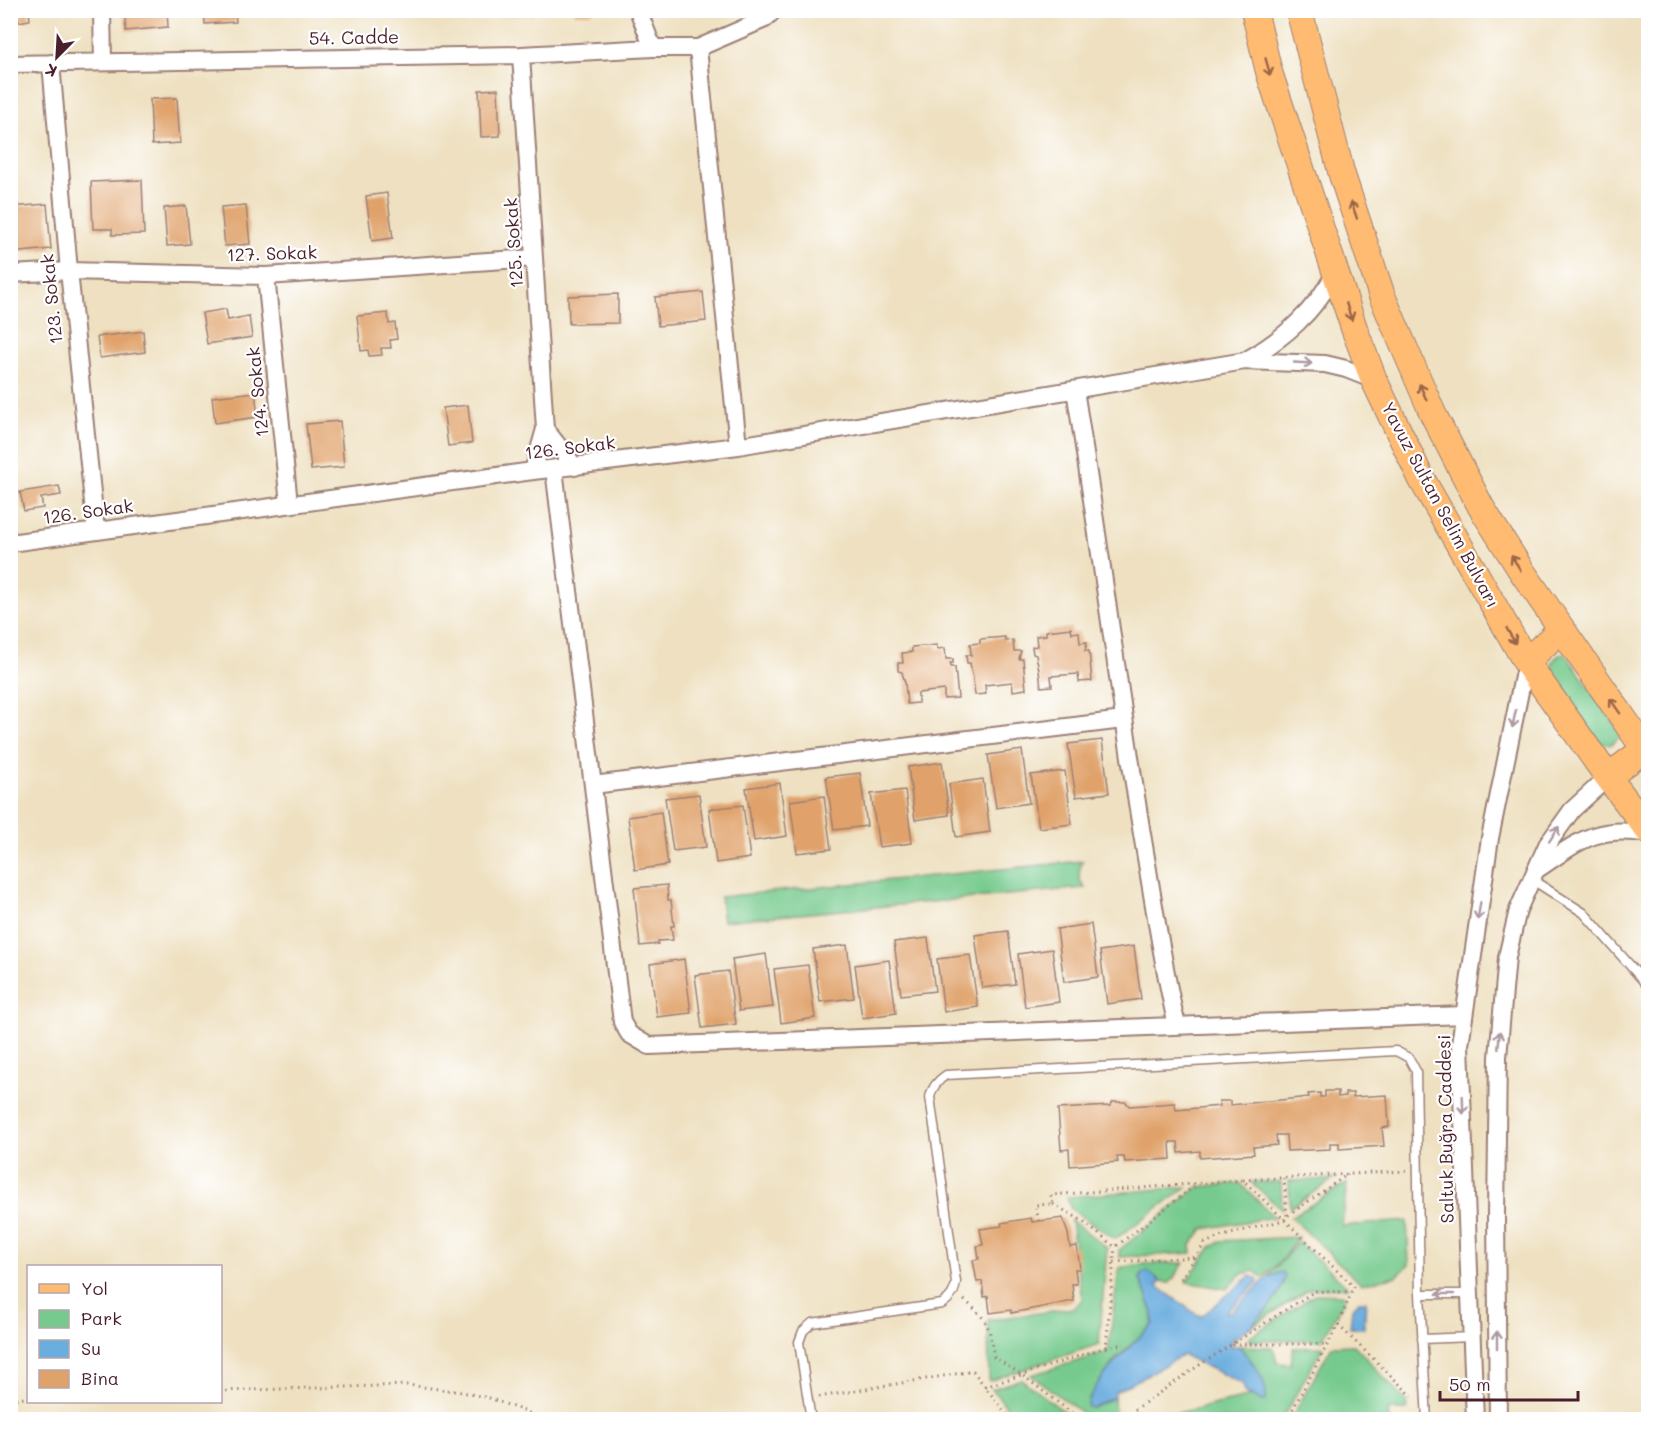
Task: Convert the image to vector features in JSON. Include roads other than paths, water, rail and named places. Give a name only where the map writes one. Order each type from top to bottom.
[{"type":"main road","name":"Yavuz Sultan Selim Bulvarı","points":[[1254,10],[1269,72],[1374,380],[1421,478],[1526,662],[1648,832]]},
{"type":"main road","name":"Yavuz Sultan Selim Bulvarı","points":[[1299,10],[1342,175],[1382,296],[1428,404],[1481,507],[1561,629],[1647,751]]},
{"type":"main road","points":[[1526,662],[1561,629]]},
{"type":"main road","points":[[1608,777],[1647,751]]},
{"type":"street","points":[[102,10],[103,62]]},
{"type":"street","points":[[638,10],[653,48]]},
{"type":"street","points":[[738,446],[698,48],[765,19],[774,10]]},
{"type":"street","name":"54. Cadde","points":[[10,64],[521,55],[698,48]]},
{"type":"street","name":"125. Sokak","points":[[521,55],[545,429],[533,471]]},
{"type":"street","name":"123. Sokak","points":[[51,63],[69,271],[96,531]]},
{"type":"street","name":"127. Sokak","points":[[10,274],[69,271],[266,276],[534,258]]},
{"type":"street","points":[[1245,361],[1285,335],[1305,316],[1322,296],[1336,272]]},
{"type":"street","name":"124. Sokak","points":[[266,276],[289,504]]},
{"type":"street","points":[[1245,361],[1325,364],[1374,380]]},
{"type":"street","name":"126. Sokak","points":[[10,543],[533,471],[738,446],[1245,361]]},
{"type":"street","points":[[1075,390],[1164,970],[1177,1026]]},
{"type":"street","points":[[545,429],[575,467]]},
{"type":"street","points":[[554,469],[622,1022],[629,1034],[649,1046],[1464,1015]]},
{"type":"street","name":"Saltuk Buğra Caddesi","points":[[1475,1419],[1460,1045],[1490,838],[1526,662]]},
{"type":"street","points":[[593,785],[1124,720]]},
{"type":"street","points":[[1498,1419],[1496,1227],[1498,1057],[1507,957],[1518,910],[1547,845],[1572,810],[1608,777]]},
{"type":"street","points":[[1533,875],[1587,837],[1618,831],[1648,832]]},
{"type":"lane","points":[[1533,875],[1584,913],[1648,986]]},
{"type":"lane","points":[[811,1419],[799,1342],[803,1331],[812,1323],[942,1304],[954,1292],[956,1282],[930,1097],[934,1085],[946,1075],[1396,1051],[1409,1058],[1416,1071],[1420,1294],[1427,1419]]},
{"type":"lane","points":[[1420,1294],[1470,1294]]},
{"type":"lane","points":[[1422,1339],[1472,1337]]},
{"type":"water","points":[[1148,1271],[1161,1282],[1157,1286],[1202,1316],[1250,1276],[1256,1278],[1258,1282],[1226,1312],[1230,1313],[1267,1278],[1282,1272],[1285,1275],[1283,1284],[1272,1303],[1256,1321],[1230,1341],[1230,1346],[1239,1346],[1262,1377],[1266,1400],[1262,1401],[1245,1392],[1243,1384],[1183,1355],[1115,1392],[1114,1397],[1092,1408],[1088,1407],[1090,1398],[1104,1375],[1153,1324],[1153,1313],[1140,1278]]},
{"type":"water","points":[[1359,1301],[1366,1301],[1364,1328],[1350,1328],[1352,1309]]}]
